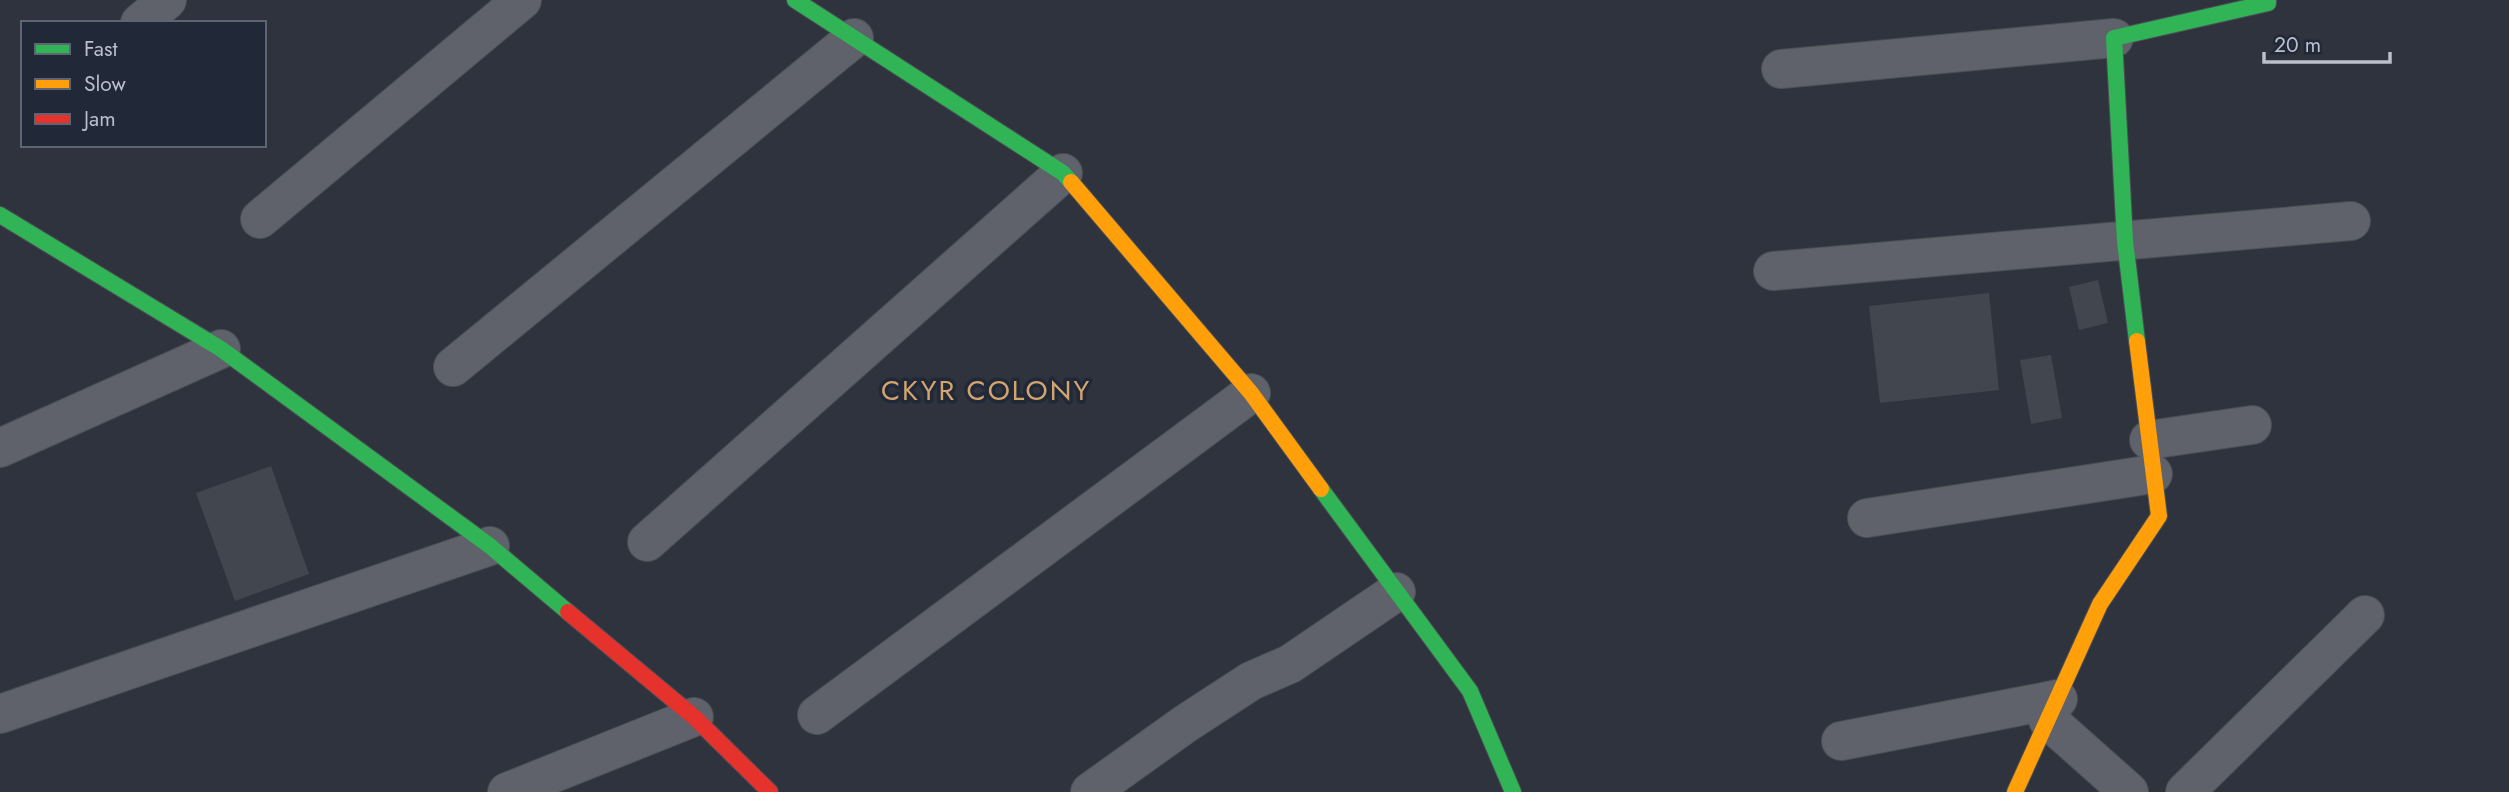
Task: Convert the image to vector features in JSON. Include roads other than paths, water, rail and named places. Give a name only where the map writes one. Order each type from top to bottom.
[{"type":"street","points":[[142,21],[167,0]]},
{"type":"street","points":[[260,219],[522,0]]},
{"type":"street","points":[[795,0],[1063,173],[1251,393],[1470,691],[1513,792]]},
{"type":"street","points":[[1781,69],[2115,38],[2268,3],[2268,0]]},
{"type":"street","points":[[453,367],[854,38]]},
{"type":"street","points":[[2015,792],[2100,604],[2159,516],[2125,241],[2115,38]]},
{"type":"street","points":[[647,542],[1063,173]]},
{"type":"street","points":[[0,215],[221,349],[490,546],[694,717],[770,792]]},
{"type":"street","points":[[1773,271],[2351,220]]},
{"type":"street","points":[[0,448],[221,349]]},
{"type":"street","points":[[817,715],[1251,393]]},
{"type":"street","points":[[1867,519],[2151,457],[2252,425]]},
{"type":"street","points":[[0,714],[490,546]]},
{"type":"street","points":[[1090,792],[1185,724],[1251,681],[1290,664],[1396,592]]},
{"type":"street","points":[[2186,792],[2365,615]]},
{"type":"street","points":[[1841,741],[2053,709]]},
{"type":"street","points":[[2053,709],[2129,792]]},
{"type":"street","points":[[507,792],[694,717]]},
{"type":"district","name":"CKYR COLONY","points":[[986,390]]}]
